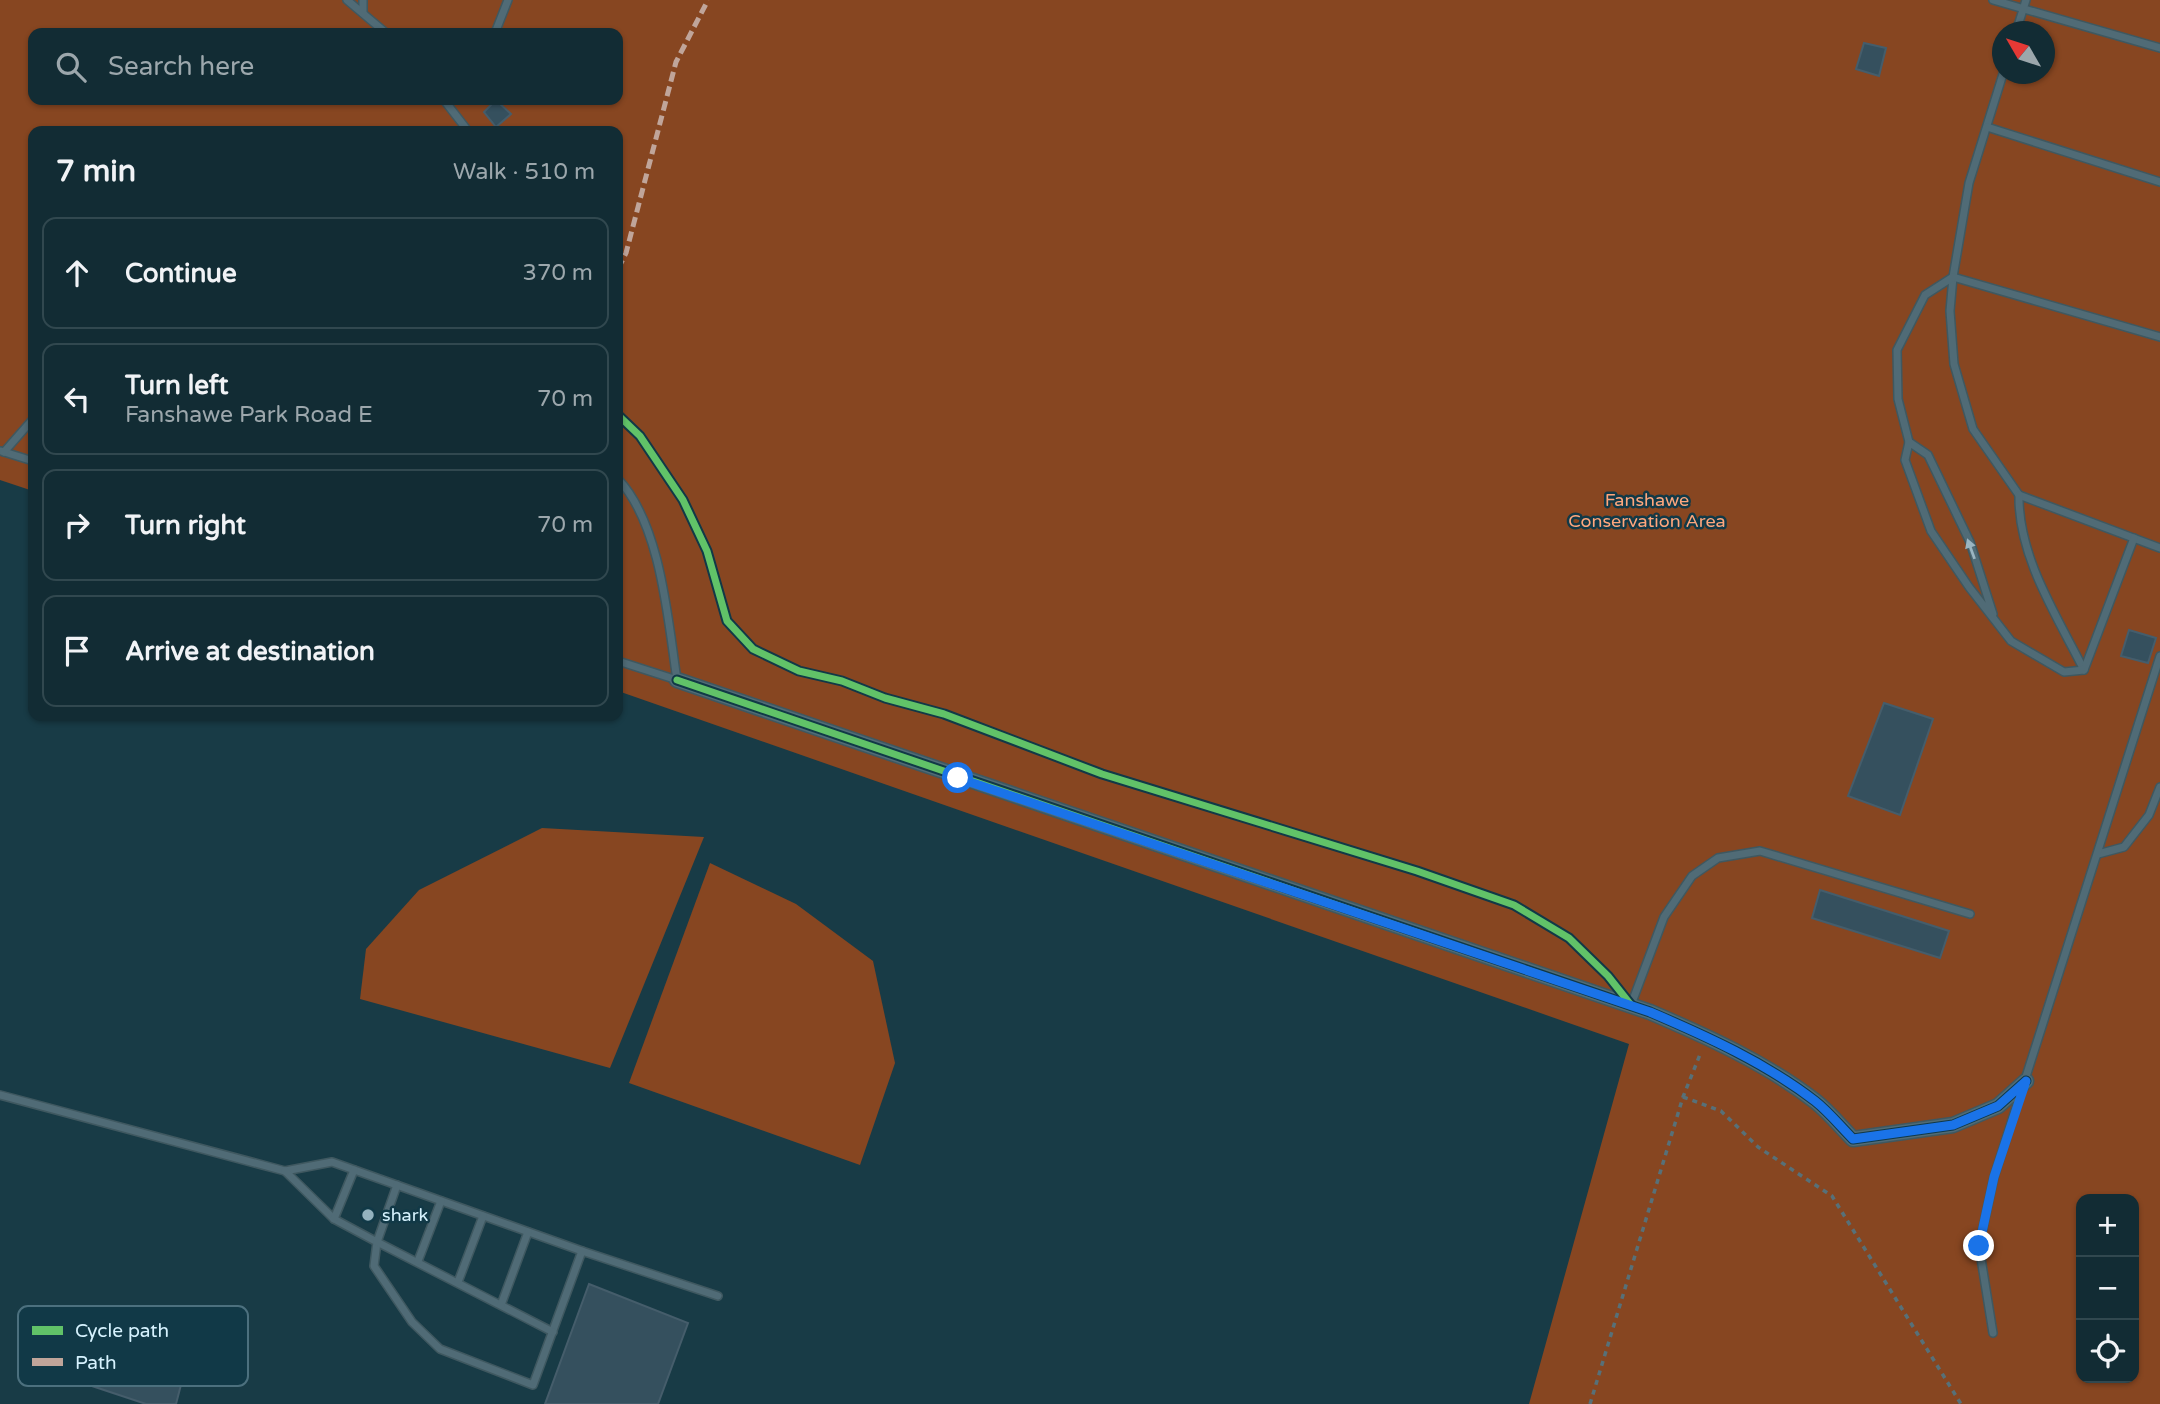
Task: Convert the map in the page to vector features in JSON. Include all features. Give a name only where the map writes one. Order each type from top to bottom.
[{"type":"street","points":[[677,680],[1631,1005],[1707,1036],[1815,1102],[1853,1139],[1953,1125],[1998,1106],[2026,1081]]},
{"type":"lane","points":[[347,0],[380,28]]},
{"type":"lane","points":[[363,0],[363,13]]},
{"type":"lane","points":[[497,28],[508,0]]},
{"type":"lane","points":[[1993,0],[2160,48]]},
{"type":"lane","points":[[2019,21],[2026,0]]},
{"type":"lane","points":[[2000,84],[1969,183],[1950,311],[1954,364],[1973,429],[2019,495],[2160,548]]},
{"type":"lane","points":[[453,105],[465,126]]},
{"type":"lane","points":[[1987,127],[2160,182]]},
{"type":"lane","points":[[2084,670],[2064,672],[2011,641],[1993,614],[1969,587],[1931,531],[1905,460],[1909,442],[1898,399],[1897,350],[1925,295],[1953,277],[2160,337]]},
{"type":"lane","points":[[28,424],[2,451],[28,459]]},
{"type":"lane","points":[[1909,442],[1928,455],[1969,542],[1993,614]]},
{"type":"lane","points":[[623,485],[629,491],[658,560],[677,680],[623,663]]},
{"type":"lane","points":[[2019,495],[2018,522],[2028,554],[2084,670]]},
{"type":"lane","points":[[2084,670],[2134,538]]},
{"type":"lane","points":[[1993,1334],[1979,1246],[1994,1177],[2160,656]]},
{"type":"lane","points":[[2098,854],[2124,847],[2149,816],[2160,787]]},
{"type":"lane","points":[[1631,1005],[1664,917],[1692,876],[1718,858],[1760,851],[1970,914]]},
{"type":"lane","points":[[0,1095],[285,1171],[332,1162],[718,1296]]},
{"type":"lane","points":[[334,1219],[354,1170]]},
{"type":"lane","points":[[285,1171],[334,1219],[553,1332]]},
{"type":"lane","points":[[397,1185],[377,1242],[374,1266],[412,1322],[440,1349],[533,1385],[582,1251]]},
{"type":"lane","points":[[418,1261],[442,1201]]},
{"type":"lane","points":[[458,1282],[483,1216]]},
{"type":"lane","points":[[501,1305],[528,1232]]},
{"type":"path","points":[[1591,1404],[1684,1097],[1707,1036]]},
{"type":"path","points":[[1684,1097],[1721,1111],[1758,1147],[1832,1196],[1961,1404]]},
{"type":"green space","name":"Fanshawe Conservation Area","points":[[0,0],[2160,0],[2160,1404],[1529,1404],[1629,1044],[623,693],[623,126],[28,126],[28,489],[0,480]]},
{"type":"green space","points":[[542,828],[704,837],[610,1068],[360,999],[366,949],[419,890]]},
{"type":"green space","points":[[710,863],[796,904],[873,961],[895,1063],[860,1165],[629,1083]]},
{"type":"building","points":[[1864,43],[1886,48],[1879,76],[1856,69]]},
{"type":"building","points":[[491,105],[501,105],[511,114],[495,126],[484,112]]},
{"type":"building","points":[[2129,630],[2156,638],[2148,663],[2121,656]]},
{"type":"building","points":[[1884,703],[1933,719],[1900,815],[1848,796]]},
{"type":"building","points":[[1820,890],[1949,931],[1940,958],[1812,918]]},
{"type":"building","points":[[589,1284],[688,1323],[658,1404],[545,1404]]},
{"type":"building","points":[[92,1386],[181,1386],[176,1404],[146,1404]]},
{"type":"marked path","points":[[623,259],[676,62],[708,0]]},
{"type":"cycle path","points":[[623,420],[640,436],[683,500],[707,551],[727,621],[753,649],[799,671],[842,681],[885,698],[944,714],[1102,774],[1417,871],[1514,905],[1569,938],[1608,976],[1631,1005]]},
{"type":"cycle path","points":[[677,680],[1650,1012],[1714,1041],[1776,1074],[1820,1105],[1853,1139],[1953,1125],[1998,1106],[2026,1081]]},
{"type":"place","name":"shark","points":[[368,1215]]},
{"type":"route","points":[[958,778],[1650,1012],[1707,1036],[1773,1074],[1815,1102],[1853,1139],[1953,1125],[1998,1106],[2026,1081],[1994,1177],[1979,1246]]}]
